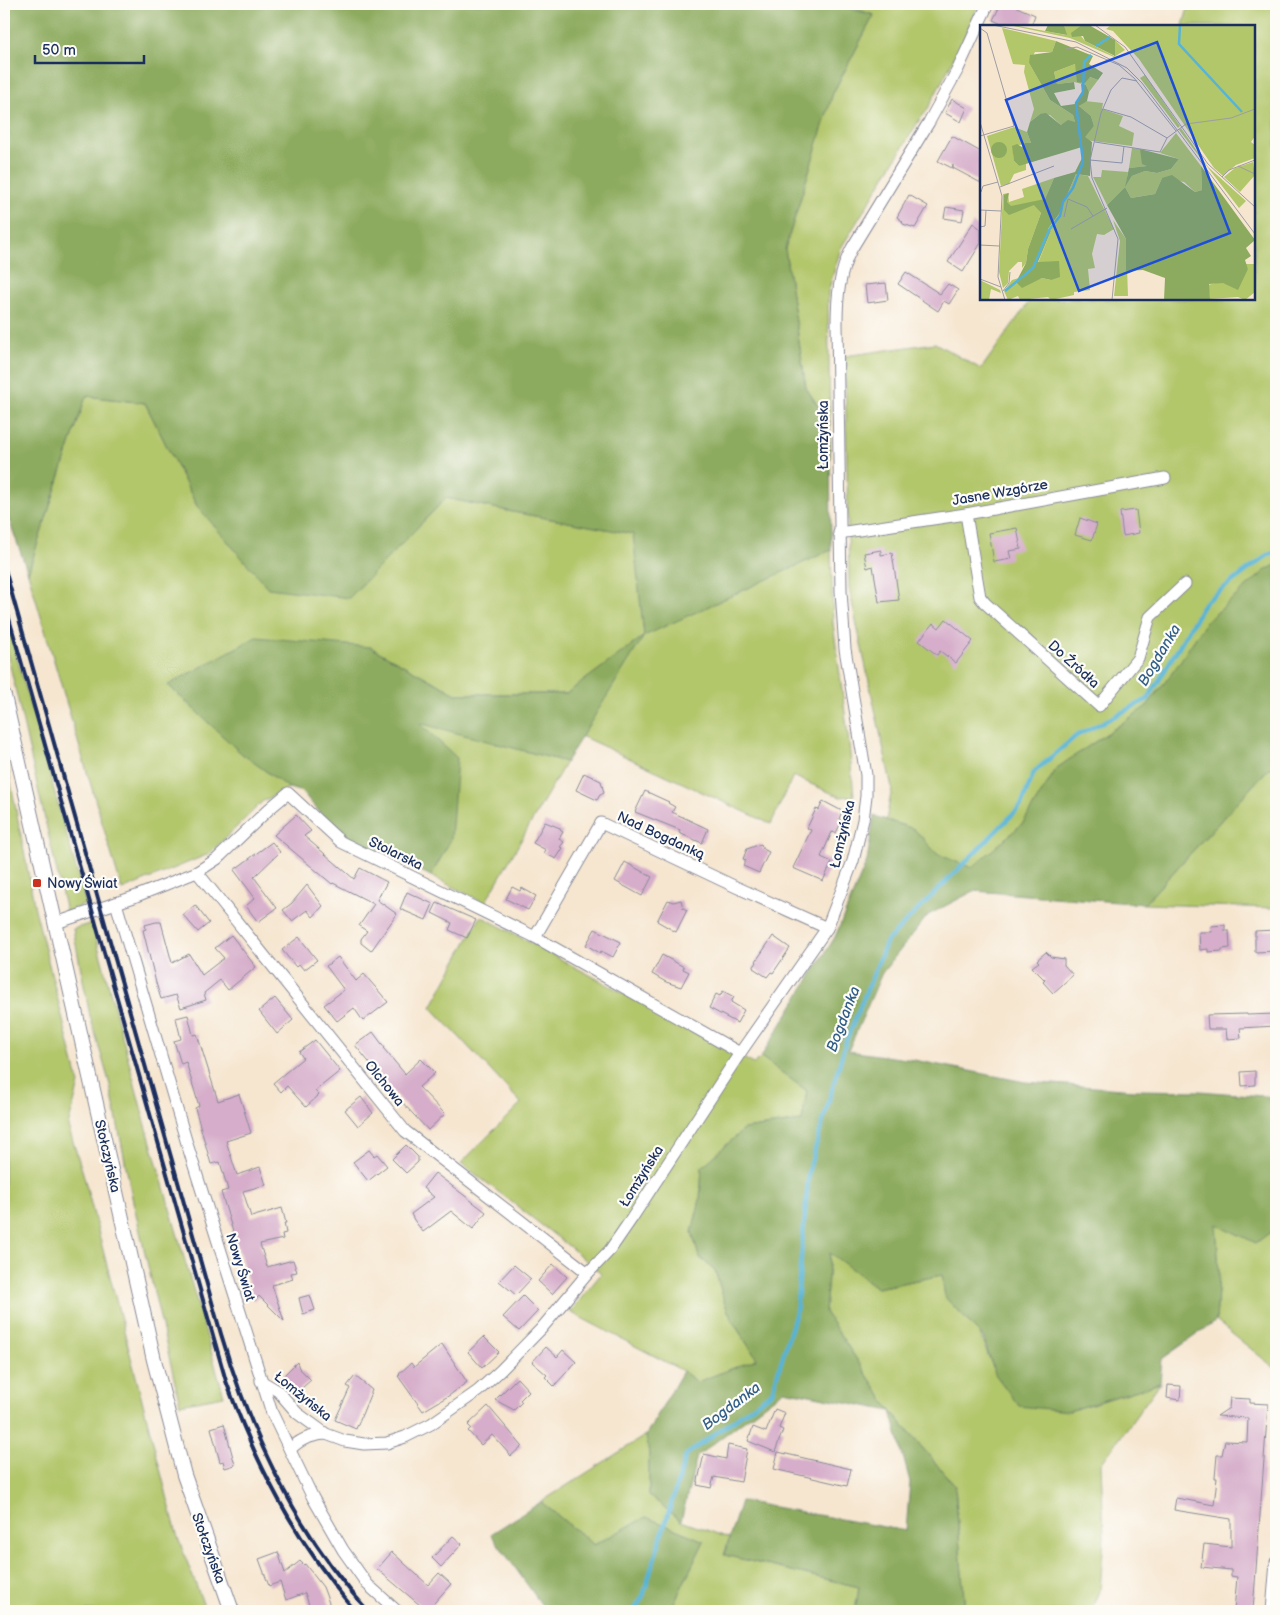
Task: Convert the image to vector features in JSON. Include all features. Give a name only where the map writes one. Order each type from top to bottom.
[{"type":"street","name":"Łomżyńska","points":[[261,1381],[278,1392],[297,1413],[326,1434],[345,1441],[364,1444],[387,1443],[405,1437],[431,1424],[478,1391],[541,1329],[610,1250],[740,1053],[827,928],[853,861],[863,820],[866,796],[866,775],[845,649],[839,533],[837,324],[838,293],[842,269],[852,248],[929,122],[958,69],[988,4]]},
{"type":"street","name":"Jasne Wzgórze","points":[[839,533],[966,514],[1165,478]]},
{"type":"street","name":"Do Źródła","points":[[966,514],[980,597],[1099,706],[1138,658],[1150,617],[1185,584]]},
{"type":"street","name":"Stołczyńska","points":[[4,696],[154,1360],[184,1475],[232,1611]]},
{"type":"street","name":"Stolarska","points":[[56,923],[153,890],[197,872],[217,859],[268,809],[288,793],[341,842],[536,936],[740,1053]]},
{"type":"street","name":"Nad Bogdanką","points":[[536,936],[601,823],[827,928]]},
{"type":"street","name":"Olchowa","points":[[197,872],[404,1131],[588,1273]]},
{"type":"street","name":"Nowy Świat","points":[[116,902],[190,1156],[272,1413],[313,1498],[343,1550],[367,1584],[397,1611]]},
{"type":"street","name":"Łomżyńska","points":[[290,1450],[303,1440],[316,1435],[326,1434]]},
{"type":"street","points":[[1272,1611],[1276,1562]]},
{"type":"green space","points":[[4,4],[833,4],[874,15],[833,93],[785,249],[806,388],[830,424],[831,550],[644,636],[633,534],[446,498],[349,598],[268,588],[197,506],[145,403],[86,396],[28,573],[4,506]]},
{"type":"green space","points":[[856,4],[979,4],[963,41],[926,112],[841,248],[828,292],[830,424],[806,388],[785,249],[833,93],[874,15],[854,8]]},
{"type":"green space","points":[[1189,4],[1276,4],[1276,565],[1266,570],[1175,669],[1147,706],[1057,768],[1023,823],[972,869],[937,854],[914,829],[886,820],[892,788],[849,589],[845,356],[935,343],[981,369],[1030,300],[1255,300],[1255,25],[1183,25]]},
{"type":"green space","points":[[86,396],[145,403],[197,506],[349,598],[446,498],[634,534],[644,635],[831,550],[833,623],[854,796],[840,797],[793,776],[771,824],[581,736],[643,637],[566,694],[456,694],[370,647],[168,685],[241,753],[289,788],[263,801],[209,854],[122,890],[28,573]]},
{"type":"green space","points":[[1276,565],[1276,768],[1269,768],[1144,904],[974,891],[928,915],[882,973],[848,1051],[914,1060],[1025,1082],[1276,1097],[1276,1228],[1256,1243],[1216,1224],[1219,1273],[1216,1321],[1162,1359],[1160,1383],[1069,1411],[1019,1406],[995,1374],[983,1337],[945,1297],[942,1275],[877,1288],[830,1253],[825,1312],[891,1411],[784,1390],[697,1456],[681,1521],[649,1495],[649,1453],[646,1435],[683,1371],[697,1382],[757,1359],[733,1322],[725,1304],[715,1270],[699,1257],[692,1232],[700,1200],[702,1167],[744,1129],[802,1121],[807,1091],[761,1057],[835,937],[867,861],[874,816],[914,829],[937,854],[972,868],[1023,823],[1057,768],[1147,706],[1175,669],[1206,622],[1266,570]]},
{"type":"green space","points":[[4,611],[86,904],[66,912],[4,639]]},
{"type":"green space","points":[[644,636],[566,762],[419,723],[457,758],[451,839],[431,876],[335,830],[302,792],[289,788],[241,753],[168,685],[256,637],[370,647],[456,694],[566,694]]},
{"type":"green space","points":[[418,722],[566,762],[485,903],[431,876],[451,839]]},
{"type":"green space","points":[[4,747],[35,909],[79,1084],[68,1126],[83,1173],[178,1538],[206,1611],[4,1611]]},
{"type":"green space","points":[[1269,768],[1276,768],[1276,908],[1144,904]]},
{"type":"green space","points":[[481,916],[754,1064],[761,1057],[807,1091],[802,1121],[744,1129],[702,1168],[700,1200],[692,1232],[699,1257],[715,1270],[725,1304],[733,1322],[757,1359],[697,1382],[683,1371],[570,1312],[601,1274],[570,1247],[461,1163],[521,1103],[431,1007]]},
{"type":"green space","points":[[92,923],[143,1115],[224,1396],[180,1404],[132,1197],[110,1085],[90,1016],[73,929]]},
{"type":"green space","points":[[1216,1224],[1256,1242],[1276,1228],[1276,1369],[1216,1321],[1219,1273]]},
{"type":"green space","points":[[830,1252],[877,1288],[942,1275],[945,1297],[980,1334],[995,1373],[1069,1411],[1160,1383],[1101,1464],[1104,1537],[1100,1591],[1092,1611],[965,1611],[955,1486],[891,1411],[825,1312]]},
{"type":"green space","points":[[891,1411],[955,1486],[965,1611],[855,1611],[859,1587],[724,1555],[741,1501],[906,1531],[910,1482]]},
{"type":"green space","points":[[646,1435],[649,1453],[649,1495],[681,1521],[729,1538],[725,1555],[859,1587],[855,1611],[670,1611],[704,1541],[646,1517],[594,1545],[541,1502]]},
{"type":"green space","points":[[541,1502],[594,1545],[646,1517],[704,1541],[670,1611],[546,1611],[491,1534]]},
{"type":"building","points":[[1001,4],[1010,4],[1035,15],[1031,25],[1004,25],[993,20]]},
{"type":"building","points":[[952,99],[967,108],[961,122],[945,113]]},
{"type":"building","points":[[952,136],[980,151],[980,182],[953,168],[953,165],[952,168],[938,161]]},
{"type":"building","points":[[909,195],[928,206],[915,228],[903,224],[897,217]]},
{"type":"building","points":[[946,207],[964,210],[962,221],[944,218]]},
{"type":"building","points":[[973,223],[980,228],[980,245],[963,272],[948,262]]},
{"type":"building","points":[[906,272],[940,294],[948,284],[958,290],[949,304],[944,301],[938,311],[898,284]]},
{"type":"building","points":[[886,283],[888,300],[867,303],[865,285]]},
{"type":"building","points":[[1136,510],[1139,533],[1123,536],[1120,512]]},
{"type":"building","points":[[1080,518],[1097,524],[1092,540],[1075,535]]},
{"type":"building","points":[[1017,528],[1021,549],[1009,551],[1011,559],[994,562],[989,533]]},
{"type":"building","points":[[881,550],[881,555],[892,553],[899,600],[879,602],[873,566],[867,568],[864,553]]},
{"type":"building","points":[[946,619],[973,641],[956,663],[940,651],[937,655],[919,641],[933,623],[939,628]]},
{"type":"building","points":[[584,773],[601,781],[604,793],[597,800],[576,790]]},
{"type":"building","points":[[645,791],[669,802],[675,807],[672,812],[708,829],[702,843],[679,833],[680,830],[635,812]]},
{"type":"building","points":[[823,801],[842,811],[839,819],[842,821],[836,833],[832,832],[821,857],[832,862],[823,881],[793,868],[811,830],[807,828],[816,809],[819,810]]},
{"type":"building","points":[[296,815],[311,831],[304,836],[354,879],[360,868],[387,882],[377,900],[397,914],[371,951],[361,943],[361,939],[367,931],[359,926],[374,904],[332,884],[274,835]]},
{"type":"building","points":[[545,822],[560,828],[563,832],[559,839],[564,842],[560,847],[563,848],[556,859],[544,853],[546,850],[533,843]]},
{"type":"building","points":[[272,842],[280,852],[254,877],[277,908],[258,922],[246,906],[255,898],[234,870]]},
{"type":"building","points":[[761,844],[763,849],[769,852],[759,873],[743,866],[746,860],[743,859],[747,849]]},
{"type":"building","points":[[625,862],[652,877],[642,896],[615,881]]},
{"type":"building","points":[[307,885],[323,906],[313,917],[307,910],[292,921],[283,910],[292,903]]},
{"type":"building","points":[[512,887],[520,891],[522,888],[536,896],[528,910],[506,899]]},
{"type":"building","points":[[407,892],[433,904],[426,920],[400,909]]},
{"type":"building","points":[[668,900],[673,902],[681,900],[683,908],[687,910],[676,932],[657,921]]},
{"type":"building","points":[[437,903],[476,920],[467,938],[449,930],[452,923],[432,913]]},
{"type":"building","points":[[195,905],[209,923],[198,932],[183,915]]},
{"type":"building","points":[[161,922],[172,963],[189,954],[202,975],[224,958],[215,948],[231,935],[256,967],[228,990],[220,980],[204,993],[206,1000],[181,1008],[176,995],[161,999],[143,930],[146,929],[145,925]]},
{"type":"building","points":[[1225,925],[1225,931],[1229,931],[1230,948],[1222,949],[1222,951],[1208,952],[1208,949],[1200,950],[1199,932],[1212,932],[1211,926]]},
{"type":"building","points":[[595,929],[621,942],[613,957],[601,951],[600,953],[586,945]]},
{"type":"building","points":[[1276,930],[1276,951],[1255,952],[1255,931]]},
{"type":"building","points":[[773,936],[790,948],[773,973],[771,972],[767,977],[753,968]]},
{"type":"building","points":[[299,937],[317,960],[304,970],[299,964],[296,967],[282,950]]},
{"type":"building","points":[[1046,952],[1051,957],[1064,959],[1064,965],[1073,975],[1053,993],[1043,982],[1045,980],[1032,967],[1039,962],[1037,960]]},
{"type":"building","points":[[662,955],[684,967],[683,969],[689,972],[681,987],[666,982],[652,974]]},
{"type":"building","points":[[338,957],[356,981],[364,974],[388,1002],[363,1021],[354,1008],[337,1021],[324,1005],[344,990],[326,966]]},
{"type":"building","points":[[723,991],[734,997],[731,1002],[744,1010],[737,1023],[709,1008],[716,994],[720,996]]},
{"type":"building","points":[[275,998],[293,1020],[277,1034],[259,1011]]},
{"type":"building","points":[[1276,1014],[1276,1026],[1240,1028],[1241,1038],[1227,1039],[1226,1029],[1208,1029],[1207,1015]]},
{"type":"building","points":[[188,1015],[193,1035],[197,1034],[218,1101],[239,1094],[251,1133],[226,1141],[237,1175],[260,1167],[266,1185],[243,1191],[251,1217],[282,1208],[286,1223],[284,1223],[286,1233],[282,1234],[283,1239],[260,1244],[267,1267],[293,1260],[297,1272],[291,1273],[293,1279],[272,1285],[284,1321],[259,1296],[254,1301],[221,1192],[228,1190],[220,1162],[211,1164],[195,1108],[199,1106],[186,1062],[181,1064],[174,1041],[181,1039],[176,1018]]},
{"type":"building","points":[[373,1032],[384,1049],[405,1074],[421,1059],[435,1073],[419,1087],[445,1114],[428,1130],[400,1100],[355,1045]]},
{"type":"building","points":[[315,1040],[340,1071],[315,1091],[319,1095],[306,1107],[287,1086],[281,1092],[273,1083],[303,1058],[299,1052]]},
{"type":"building","points":[[1255,1071],[1255,1085],[1242,1086],[1241,1072]]},
{"type":"building","points":[[361,1097],[373,1113],[358,1126],[345,1110]]},
{"type":"building","points":[[406,1145],[418,1157],[418,1162],[406,1173],[392,1159]]},
{"type":"building","points":[[369,1150],[374,1156],[377,1154],[387,1166],[368,1181],[353,1162]]},
{"type":"building","points":[[435,1173],[486,1212],[473,1229],[451,1211],[423,1232],[414,1220],[411,1214],[434,1197],[423,1188]]},
{"type":"building","points":[[553,1264],[567,1277],[552,1294],[538,1281]]},
{"type":"building","points":[[514,1265],[531,1279],[516,1295],[499,1281]]},
{"type":"building","points":[[310,1295],[315,1310],[303,1314],[299,1298]]},
{"type":"building","points":[[523,1296],[538,1311],[519,1331],[503,1317]]},
{"type":"building","points":[[484,1337],[499,1352],[482,1368],[468,1352]]},
{"type":"building","points":[[442,1344],[467,1382],[423,1411],[398,1376],[411,1363],[414,1367]]},
{"type":"building","points":[[546,1347],[557,1357],[563,1350],[576,1362],[554,1386],[545,1377],[547,1375],[532,1362]]},
{"type":"building","points":[[297,1362],[299,1368],[311,1380],[295,1394],[281,1378]]},
{"type":"building","points":[[355,1376],[372,1390],[356,1429],[335,1420],[350,1388],[347,1386]]},
{"type":"building","points":[[517,1378],[529,1391],[514,1410],[495,1400]]},
{"type":"building","points":[[1168,1385],[1181,1386],[1180,1400],[1167,1398]]},
{"type":"building","points":[[1230,1398],[1250,1399],[1250,1403],[1268,1404],[1253,1611],[1234,1611],[1237,1577],[1231,1576],[1231,1570],[1201,1567],[1204,1544],[1231,1547],[1231,1519],[1174,1510],[1176,1498],[1214,1505],[1217,1455],[1222,1455],[1225,1441],[1247,1442],[1248,1418],[1217,1416],[1229,1408]]},
{"type":"building","points":[[488,1406],[522,1446],[511,1456],[492,1435],[481,1445],[468,1431],[471,1428],[468,1425]]},
{"type":"building","points":[[775,1409],[785,1413],[779,1428],[783,1430],[775,1452],[748,1441],[753,1427],[766,1432]]},
{"type":"building","points":[[224,1424],[235,1465],[225,1468],[223,1461],[220,1462],[211,1428]]},
{"type":"building","points":[[728,1445],[747,1449],[741,1482],[714,1477],[711,1488],[697,1485],[704,1454],[726,1459]]},
{"type":"building","points":[[778,1452],[851,1469],[847,1486],[774,1469]]},
{"type":"building","points":[[453,1536],[462,1544],[441,1567],[432,1558]]},
{"type":"building","points":[[278,1552],[285,1573],[300,1561],[305,1564],[323,1587],[332,1611],[311,1611],[305,1593],[286,1600],[280,1582],[269,1586],[259,1559]]},
{"type":"building","points":[[392,1552],[428,1585],[439,1573],[451,1584],[427,1611],[377,1569]]},
{"type":"waterway","name":"Bogdanka","points":[[634,1611],[643,1596],[686,1455],[772,1392],[796,1312],[809,1170],[846,1041],[887,941],[1021,806],[1034,772],[1076,736],[1148,699],[1205,602],[1268,555],[1276,552]]},
{"type":"railway","points":[[4,566],[233,1372],[262,1445],[298,1515],[342,1581],[368,1611]]},
{"type":"railway","points":[[4,601],[226,1381],[251,1443],[280,1502],[314,1558],[355,1611]]},
{"type":"place","name":"Nowy Świat","points":[[37,883]]}]
